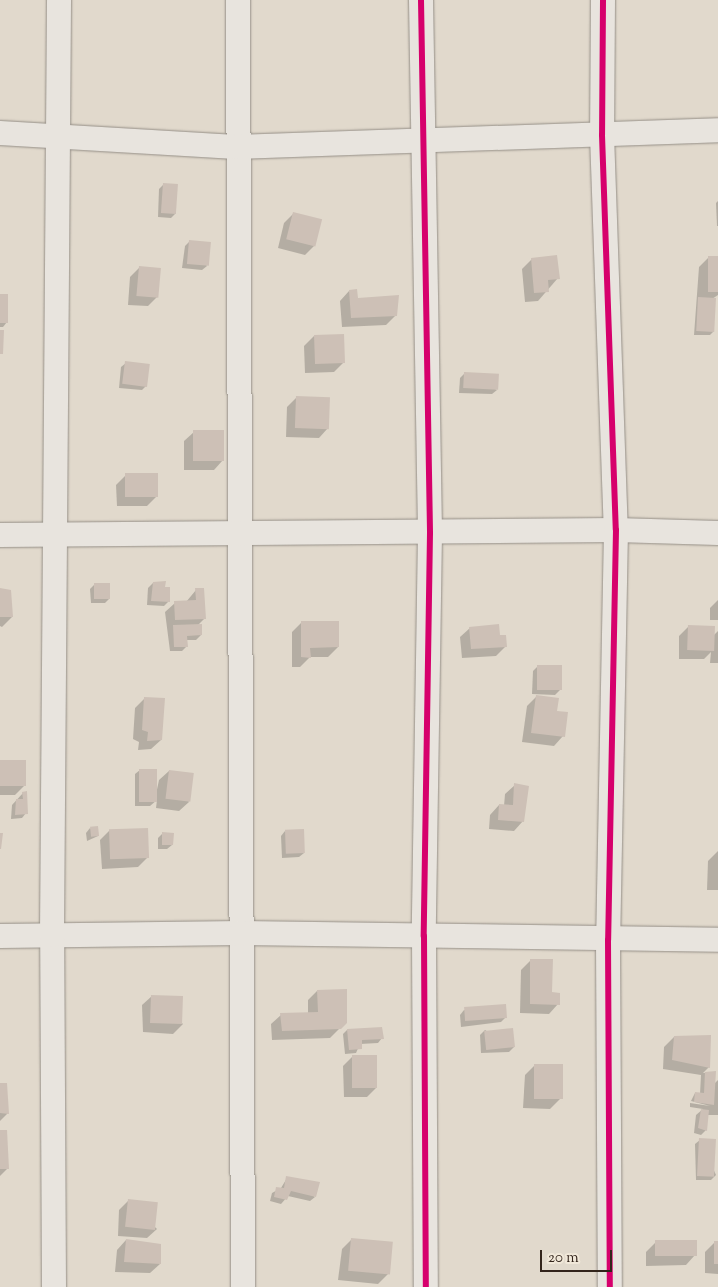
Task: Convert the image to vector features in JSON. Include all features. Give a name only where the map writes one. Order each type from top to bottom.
[{"type":"street","points":[[54,1287],[52,935],[56,534],[56,136],[59,0]]},
{"type":"street","points":[[238,0],[236,146],[240,533],[243,1287]]},
{"type":"street","points":[[421,0],[430,533],[424,936],[426,1287]]},
{"type":"street","points":[[603,0],[602,135],[616,530],[608,940],[610,1287]]},
{"type":"street","points":[[0,133],[236,146],[422,138],[602,135],[718,130]]},
{"type":"street","points":[[0,535],[616,530],[718,532]]},
{"type":"street","points":[[0,936],[241,933],[608,940],[718,940]]},
{"type":"building","points":[[163,183],[178,184],[176,214],[161,213]]},
{"type":"building","points":[[293,212],[322,219],[315,246],[286,239]]},
{"type":"building","points":[[189,240],[211,242],[209,266],[187,264]]},
{"type":"building","points":[[557,255],[560,279],[548,280],[549,292],[534,293],[531,258]]},
{"type":"building","points":[[708,256],[718,256],[718,292],[708,292]]},
{"type":"building","points":[[139,266],[161,268],[158,298],[136,296]]},
{"type":"building","points":[[357,289],[358,298],[399,295],[397,316],[351,318],[349,290]]},
{"type":"building","points":[[0,294],[8,294],[8,323],[0,323]]},
{"type":"building","points":[[698,297],[716,298],[714,332],[696,331]]},
{"type":"building","points":[[0,330],[4,330],[3,354],[0,354]]},
{"type":"building","points":[[344,334],[345,363],[315,364],[314,335]]},
{"type":"building","points":[[125,361],[150,364],[147,387],[122,384]]},
{"type":"building","points":[[464,372],[499,374],[498,390],[463,388]]},
{"type":"building","points":[[296,396],[330,397],[329,429],[295,428]]},
{"type":"building","points":[[193,430],[224,430],[224,461],[193,461]]},
{"type":"building","points":[[125,473],[158,473],[158,497],[125,497]]},
{"type":"building","points":[[166,581],[165,587],[170,587],[170,602],[151,601],[153,582]]},
{"type":"building","points":[[94,583],[110,583],[110,599],[94,599]]},
{"type":"building","points":[[0,588],[11,590],[13,617],[0,617]]},
{"type":"building","points":[[195,588],[204,588],[206,619],[175,620],[174,601],[196,600]]},
{"type":"building","points":[[301,621],[339,621],[339,647],[310,648],[311,658],[301,657]]},
{"type":"building","points":[[202,624],[202,635],[187,636],[188,647],[174,647],[173,625]]},
{"type":"building","points":[[499,624],[500,635],[506,635],[507,647],[471,649],[469,627]]},
{"type":"building","points":[[688,625],[715,626],[714,651],[687,650]]},
{"type":"building","points":[[537,665],[562,665],[562,690],[537,690]]},
{"type":"building","points":[[536,695],[559,698],[557,711],[568,712],[565,737],[531,733]]},
{"type":"building","points":[[144,697],[165,698],[162,740],[147,741],[148,732],[142,730]]},
{"type":"building","points":[[0,760],[26,760],[26,786],[0,786]]},
{"type":"building","points":[[139,769],[157,769],[157,802],[139,802]]},
{"type":"building","points":[[169,770],[194,773],[190,802],[165,799]]},
{"type":"building","points":[[514,783],[529,786],[524,822],[498,820],[499,804],[513,805]]},
{"type":"building","points":[[27,791],[28,814],[15,815],[16,799],[23,799],[22,792]]},
{"type":"building","points":[[98,826],[99,836],[91,837],[90,827]]},
{"type":"building","points":[[148,828],[149,858],[110,859],[109,829]]},
{"type":"building","points":[[304,829],[305,853],[286,854],[285,830]]},
{"type":"building","points":[[162,832],[174,833],[173,845],[162,845]]},
{"type":"building","points":[[0,833],[3,833],[1,849],[0,849]]},
{"type":"building","points":[[530,959],[553,959],[552,992],[560,993],[560,1005],[530,1004]]},
{"type":"building","points":[[347,989],[347,1023],[341,1029],[282,1031],[280,1013],[318,1012],[317,990]]},
{"type":"building","points":[[151,995],[183,996],[182,1024],[150,1023]]},
{"type":"building","points":[[506,1004],[507,1018],[465,1021],[464,1007]]},
{"type":"building","points":[[382,1027],[384,1039],[362,1040],[362,1049],[349,1050],[347,1029]]},
{"type":"building","points":[[513,1028],[515,1047],[486,1050],[484,1031]]},
{"type":"building","points":[[711,1035],[710,1068],[672,1060],[674,1036]]},
{"type":"building","points":[[352,1055],[377,1055],[377,1088],[352,1088]]},
{"type":"building","points":[[534,1064],[563,1064],[563,1099],[534,1099]]},
{"type":"building","points":[[716,1071],[714,1105],[694,1102],[695,1092],[704,1093],[705,1072]]},
{"type":"building","points":[[0,1083],[7,1083],[9,1114],[0,1113]]},
{"type":"building","points":[[701,1109],[709,1110],[707,1131],[698,1128]]},
{"type":"building","points":[[0,1130],[7,1130],[9,1169],[0,1169]]},
{"type":"building","points":[[699,1138],[716,1139],[714,1177],[697,1176]]},
{"type":"building","points":[[286,1176],[320,1182],[316,1197],[291,1191],[287,1200],[274,1197],[276,1187],[284,1188]]},
{"type":"building","points":[[128,1199],[158,1202],[155,1230],[125,1227]]},
{"type":"building","points":[[351,1238],[393,1242],[390,1275],[348,1271]]},
{"type":"building","points":[[126,1239],[161,1244],[161,1264],[124,1262]]},
{"type":"building","points":[[655,1240],[697,1240],[697,1256],[655,1256]]},
{"type":"building","points":[[714,1241],[718,1241],[718,1264],[714,1264]]},
{"type":"cycle path","points":[[421,0],[430,533],[424,936],[426,1287]]},
{"type":"cycle path","points":[[603,0],[602,135],[616,530],[608,940],[610,1287]]}]
